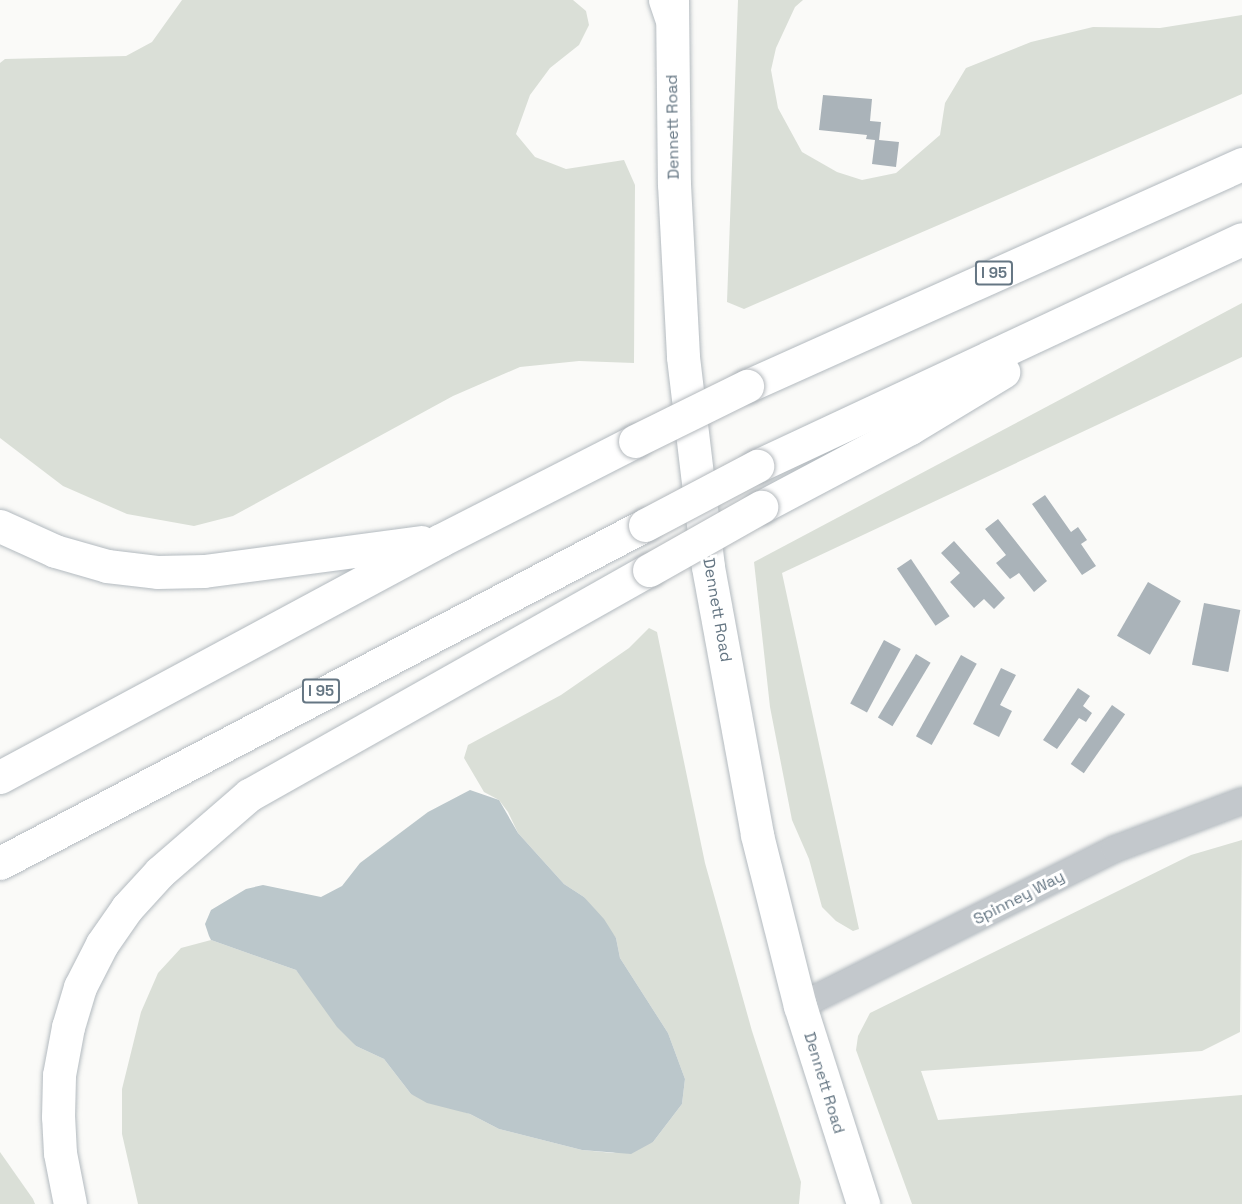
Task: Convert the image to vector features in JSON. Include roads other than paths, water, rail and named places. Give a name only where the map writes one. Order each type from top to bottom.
[{"type":"main road","name":"Dennett Road","points":[[669,6],[674,184],[683,357],[708,567],[757,835],[800,1006],[863,1204]]},
{"type":"main road","name":"I 95","points":[[0,777],[441,540],[635,441],[747,386],[1242,164]]},
{"type":"main road","name":"I 95","points":[[0,863],[757,466],[1242,239]]},
{"type":"main road","points":[[70,1204],[60,1153],[59,1075],[68,1028],[80,987],[98,952],[140,893],[186,848],[249,795],[762,507],[910,428],[1169,272]]},
{"type":"main road","points":[[0,526],[56,552],[107,566],[157,572],[204,571],[441,540]]},
{"type":"street","name":"Spinney Way","points":[[800,1006],[1115,849],[1242,801]]}]
